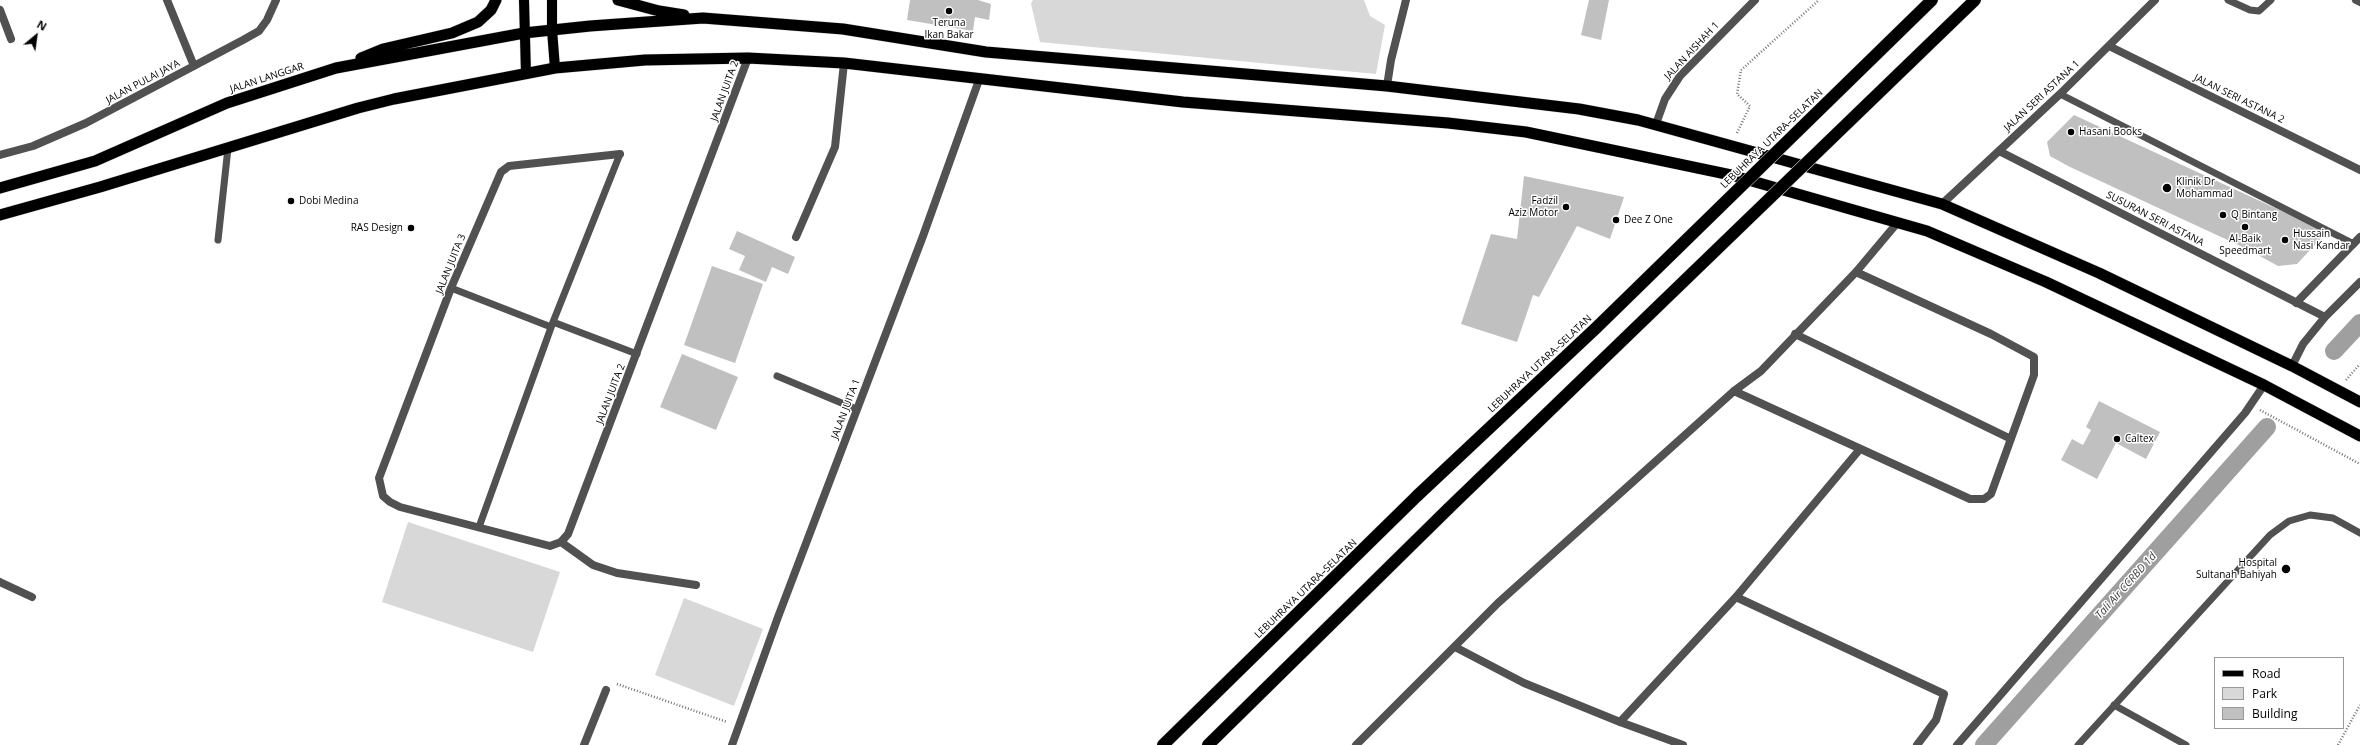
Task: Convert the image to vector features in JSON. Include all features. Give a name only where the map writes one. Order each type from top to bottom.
[{"type":"highway","points":[[336,68],[383,50],[452,33],[478,22],[491,10],[496,0]]},
{"type":"highway","points":[[618,0],[659,11],[703,18],[843,29],[986,52],[1387,86],[1579,109],[1656,124],[1942,204],[2099,273],[2292,366],[2360,402]]},
{"type":"highway","name":"LEBUHRAYA UTARA–SELATAN","points":[[1163,745],[1418,495],[1596,328],[1932,0]]},
{"type":"highway","points":[[1208,745],[1449,508],[1975,0]]},
{"type":"highway","name":"JALAN LANGGAR","points":[[0,188],[95,160],[227,103],[336,68],[552,30],[703,18]]},
{"type":"highway","points":[[0,215],[394,99],[555,68],[645,60],[748,58],[844,63],[979,80],[1183,102],[1448,123],[1526,132],[1731,175],[1927,231],[2046,282],[2264,385],[2360,436]]},
{"type":"main road","points":[[524,0],[526,74]]},
{"type":"main road","points":[[552,0],[552,30],[555,68]]},
{"type":"street","points":[[167,0],[194,66]]},
{"type":"street","name":"JALAN PULAI JAYA","points":[[0,155],[33,146],[86,123],[259,31],[267,20],[276,0]]},
{"type":"street","points":[[1387,86],[1391,60],[1406,0]]},
{"type":"street","name":"JALAN AISHAH 1","points":[[1656,124],[1665,99],[1680,76],[1755,0]]},
{"type":"street","name":"JALAN SERI ASTANA 1","points":[[1942,204],[2060,94],[2155,0]]},
{"type":"street","points":[[2356,0],[2360,2]]},
{"type":"street","points":[[0,10],[12,39]]},
{"type":"street","name":"JALAN SERI ASTANA 2","points":[[2109,46],[2360,170]]},
{"type":"street","name":"JALAN JUITA 2","points":[[561,542],[568,534],[748,58]]},
{"type":"street","points":[[796,237],[835,147],[844,63]]},
{"type":"street","name":"JALAN JUITA 1","points":[[732,745],[856,409],[923,236],[979,80]]},
{"type":"street","name":"SUSURAN SERI ASTANA","points":[[1999,151],[2325,317]]},
{"type":"street","name":"JALAN JUITA 3","points":[[479,527],[400,507],[390,502],[383,496],[379,478],[451,288],[501,172],[509,166],[620,154]]},
{"type":"street","points":[[1356,745],[1498,603],[1734,391],[1761,371],[1856,272],[1898,222]]},
{"type":"street","points":[[2296,303],[2360,237]]},
{"type":"street","points":[[1734,391],[1970,499],[1984,499],[1991,494],[2034,375],[2034,357],[1991,334],[1856,272]]},
{"type":"street","points":[[2292,366],[2303,344],[2325,317],[2360,282]]},
{"type":"street","points":[[1795,334],[2011,439]]},
{"type":"street","points":[[1957,745],[2245,413],[2264,385]]},
{"type":"street","points":[[1620,722],[1736,597],[1860,448]]},
{"type":"street","points":[[479,527],[550,546],[561,542],[593,566],[617,573],[696,585]]},
{"type":"street","points":[[0,582],[32,597]]},
{"type":"street","points":[[1736,597],[1944,694],[1936,720],[1917,745]]},
{"type":"street","points":[[1455,647],[1524,683],[1620,722],[1683,745]]},
{"type":"street","points":[[584,745],[606,690]]},
{"type":"lane","points":[[2228,0],[2250,10],[2259,11],[2271,0]]},
{"type":"lane","points":[[2060,94],[2354,244]]},
{"type":"lane","points":[[218,240],[228,148]]},
{"type":"lane","points":[[479,527],[552,325],[620,154]]},
{"type":"lane","points":[[451,288],[637,354]]},
{"type":"lane","points":[[777,376],[856,409]]},
{"type":"lane","points":[[2078,745],[2253,550],[2289,521],[2310,515],[2333,518],[2360,533]]},
{"type":"lane","points":[[2114,705],[2186,745]]},
{"type":"path","points":[[1733,145],[1750,106],[1737,94],[1741,70],[1819,0]]},
{"type":"path","points":[[2340,391],[2348,377],[2360,364]]},
{"type":"path","points":[[2262,411],[2360,464]]},
{"type":"path","points":[[606,690],[613,684],[622,684],[739,727]]},
{"type":"path","points":[[2338,745],[2360,705]]},
{"type":"green space","points":[[1033,0],[1364,0],[1370,16],[1385,25],[1376,74],[1040,42],[1031,4]]},
{"type":"green space","points":[[408,522],[560,572],[533,652],[382,602]]},
{"type":"green space","points":[[684,598],[763,629],[734,706],[655,675]]},
{"type":"building","name":"Teruna Ikan Bakar","points":[[910,0],[978,0],[991,4],[989,20],[975,17],[973,31],[907,20]]},
{"type":"building","points":[[1589,0],[1609,0],[1601,40],[1581,35]]},
{"type":"building","points":[[2074,115],[2327,232],[2297,264],[2278,266],[2247,249],[2070,167],[2050,156],[2047,142]]},
{"type":"building","points":[[1524,176],[1624,197],[1610,239],[1577,226],[1539,297],[1533,295],[1517,342],[1461,324],[1491,234],[1517,239]]},
{"type":"building","points":[[737,231],[795,257],[788,274],[772,267],[766,282],[739,270],[745,256],[729,249]]},
{"type":"building","points":[[712,266],[763,284],[735,363],[684,345]]},
{"type":"building","points":[[682,354],[738,377],[716,430],[660,407]]},
{"type":"building","points":[[2099,401],[2160,432],[2146,459],[2116,443],[2097,479],[2061,460],[2072,439],[2083,445],[2091,430],[2086,427]]},
{"type":"waterway","name":"Tali Air CCRBD 1d","points":[[2334,351],[2360,323]]},
{"type":"waterway","name":"Tali Air CCRBD 1d","points":[[1984,745],[2267,427]]},
{"type":"place","name":"Teruna Ikan Bakar","points":[[949,11]]},
{"type":"place","name":"Hasani Books","points":[[2071,132]]},
{"type":"place","name":"Klinik Dr Mohammad","points":[[2167,188]]},
{"type":"place","name":"Dobi Medina","points":[[291,201]]},
{"type":"place","name":"Fadzil Aziz Motor","points":[[1566,207]]},
{"type":"place","name":"Q Bintang","points":[[2223,215]]},
{"type":"place","name":"Dee Z One","points":[[1616,220]]},
{"type":"place","name":"Al-Baik Speedmart","points":[[2245,227]]},
{"type":"place","name":"RAS Design","points":[[411,228]]},
{"type":"place","name":"Hussain Nasi Kandar","points":[[2285,240]]},
{"type":"place","name":"Caltex","points":[[2117,439]]},
{"type":"place","name":"Hospital Sultanah Bahiyah","points":[[2286,569]]}]
